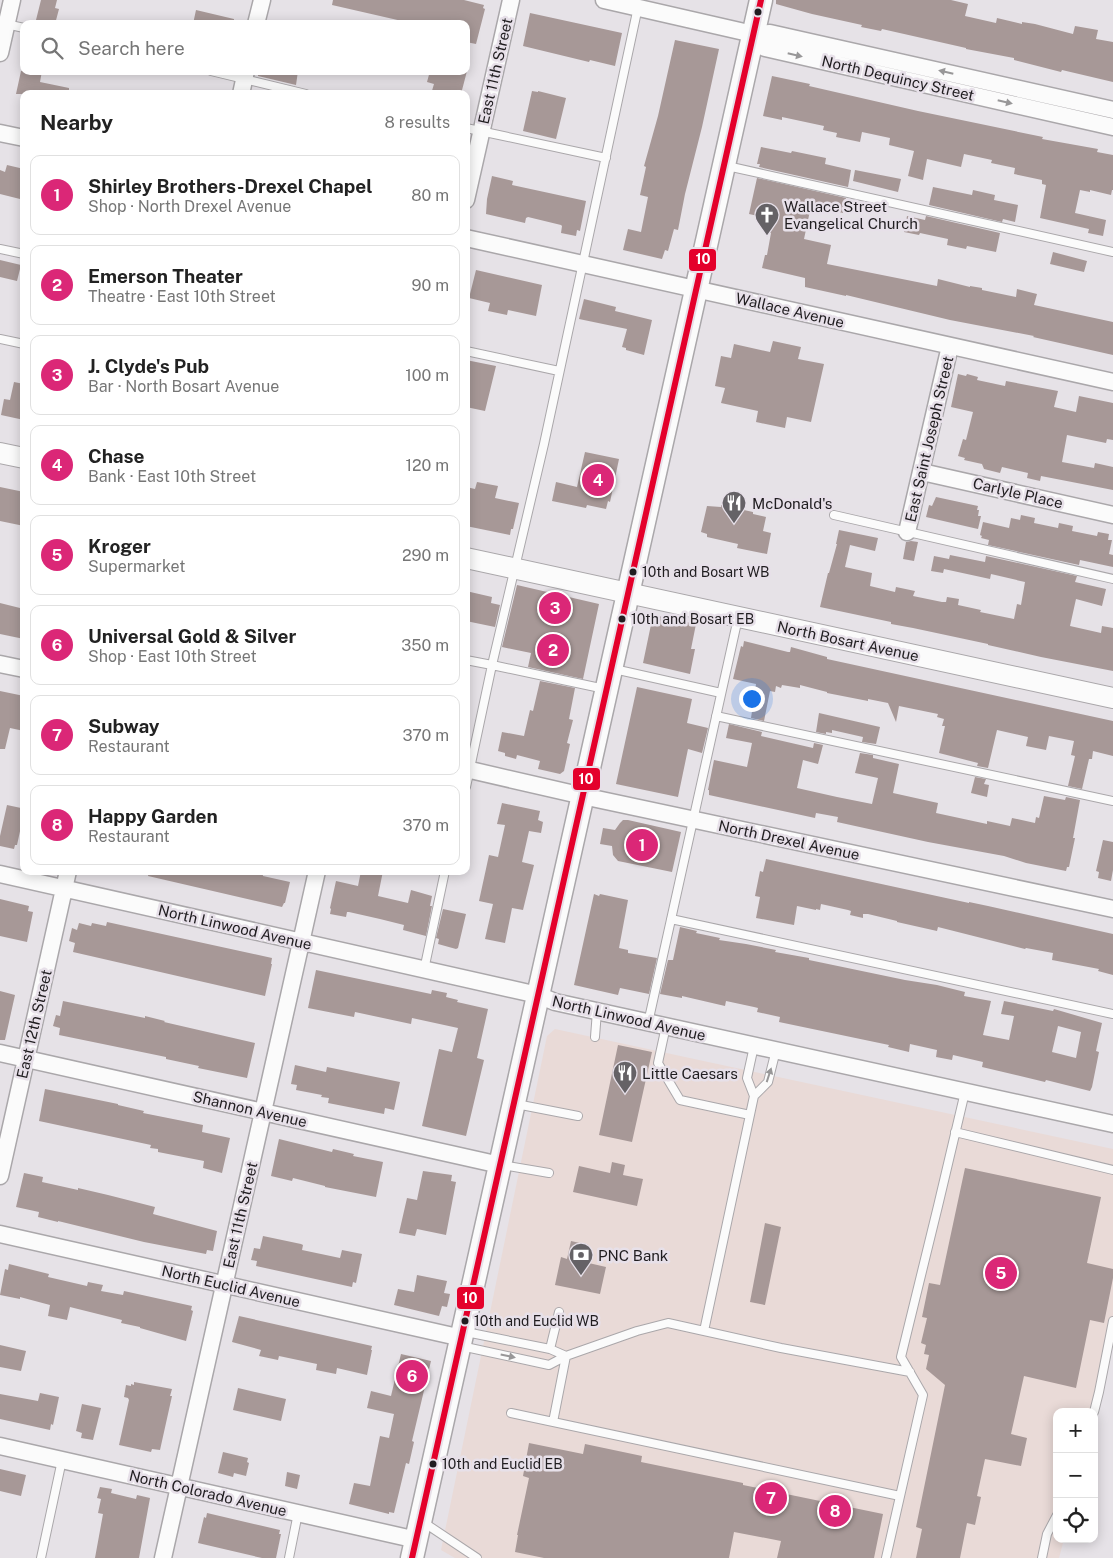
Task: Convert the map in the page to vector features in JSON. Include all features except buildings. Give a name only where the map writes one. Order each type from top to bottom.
[{"type":"main road","points":[[417,1540],[761,0]]},
{"type":"street","points":[[0,53],[12,0]]},
{"type":"street","points":[[257,20],[262,0]]},
{"type":"street","name":"East 11th Street","points":[[470,164],[474,129],[511,0]]},
{"type":"street","name":"North Dequincy Street","points":[[604,0],[638,4],[753,34],[770,33],[1113,110]]},
{"type":"street","name":"North Dequincy Street","points":[[753,34],[765,48],[1113,127]]},
{"type":"street","points":[[1049,112],[1053,96]]},
{"type":"street","points":[[0,133],[20,137]]},
{"type":"street","name":"Wallace Avenue","points":[[470,239],[1113,382]]},
{"type":"street","name":"East Saint Joseph Street","points":[[907,532],[950,346]]},
{"type":"street","points":[[0,453],[20,457]]},
{"type":"street","name":"Carlyle Place","points":[[922,472],[1113,515]]},
{"type":"street","name":"North Bosart Avenue","points":[[470,559],[1113,698]]},
{"type":"street","points":[[0,664],[20,668]]},
{"type":"street","name":"North Drexel Avenue","points":[[470,770],[1113,909]]},
{"type":"street","name":"North Linwood Avenue","points":[[0,874],[538,995],[555,1002],[1113,1124]]},
{"type":"street","name":"East 12th Street","points":[[0,1176],[67,875]]},
{"type":"street","name":"East 11th Street","points":[[163,1558],[315,875]]},
{"type":"street","name":"Shannon Avenue","points":[[0,1054],[500,1165]]},
{"type":"street","name":"North Euclid Avenue","points":[[0,1234],[462,1338]]},
{"type":"street","name":"North Colorado Avenue","points":[[0,1446],[417,1540]]},
{"type":"lane","points":[[470,761],[559,371],[638,4]]},
{"type":"lane","points":[[6,24],[20,27]]},
{"type":"lane","points":[[224,75],[287,90]]},
{"type":"lane","points":[[474,129],[606,158]]},
{"type":"lane","points":[[724,165],[1113,252]]},
{"type":"lane","points":[[0,248],[20,253]]},
{"type":"lane","points":[[0,339],[20,343]]},
{"type":"lane","points":[[470,352],[559,371]]},
{"type":"lane","points":[[834,515],[1113,579]]},
{"type":"lane","points":[[648,1022],[738,618]]},
{"type":"lane","points":[[470,661],[721,693]]},
{"type":"lane","points":[[716,716],[1113,801]]},
{"type":"lane","points":[[424,970],[441,875]]},
{"type":"lane","points":[[671,919],[1113,1014]]},
{"type":"lane","points":[[595,1037],[597,1011]]},
{"type":"lane","points":[[666,1026],[658,1063],[680,1100],[750,1115]]},
{"type":"lane","points":[[754,1046],[747,1078],[754,1096]]},
{"type":"lane","points":[[704,1331],[754,1096],[768,1082],[776,1050]]},
{"type":"lane","points":[[886,1558],[923,1395],[901,1356],[965,1092]]},
{"type":"lane","points":[[514,1104],[578,1116]]},
{"type":"lane","points":[[955,1132],[1113,1170]]},
{"type":"lane","points":[[500,1165],[549,1173]]},
{"type":"lane","points":[[550,1349],[559,1312]]},
{"type":"lane","points":[[1095,1408],[1113,1321]]},
{"type":"lane","points":[[462,1338],[549,1365],[566,1356],[637,1331],[668,1323],[781,1348],[910,1372]]},
{"type":"lane","points":[[462,1338],[550,1349],[566,1356]]},
{"type":"lane","points":[[553,1422],[566,1356]]},
{"type":"lane","points":[[512,1413],[900,1496]]},
{"type":"lane","points":[[41,1558],[62,1460]]},
{"type":"lane","points":[[289,1558],[298,1513]]},
{"type":"lane","points":[[1042,1558],[1047,1534],[1053,1523]]},
{"type":"lane","points":[[417,1540],[477,1558]]},
{"type":"shaded area","points":[[555,1029],[1113,1149],[1113,1345],[1097,1408],[1053,1408],[1053,1543],[1063,1543],[1059,1558],[455,1558],[441,1550],[547,1036]]},
{"type":"transit line","name":"10","points":[[412,1558],[761,0]]},
{"type":"place","name":"Wallace Street Evangelical Church","points":[[767,236]]},
{"type":"place","name":"Chase","points":[[598,480]]},
{"type":"place","name":"McDonald's","points":[[734,524]]},
{"type":"place","name":"10th and Bosart WB","points":[[633,572]]},
{"type":"place","name":"J. Clyde's Pub","points":[[555,608]]},
{"type":"place","name":"10th and Bosart EB","points":[[622,619]]},
{"type":"place","name":"Emerson Theater","points":[[553,650]]},
{"type":"place","name":"Shirley Brothers-Drexel Chapel","points":[[642,845]]},
{"type":"place","name":"Little Caesars","points":[[625,1094]]},
{"type":"place","name":"Kroger","points":[[1001,1273]]},
{"type":"place","name":"PNC Bank","points":[[581,1276]]},
{"type":"place","name":"10th and Euclid WB","points":[[465,1321]]},
{"type":"place","name":"Universal Gold & Silver","points":[[412,1376]]},
{"type":"place","name":"10th and Euclid EB","points":[[433,1464]]},
{"type":"place","name":"Subway","points":[[771,1498]]},
{"type":"place","name":"Happy Garden","points":[[835,1511]]}]
